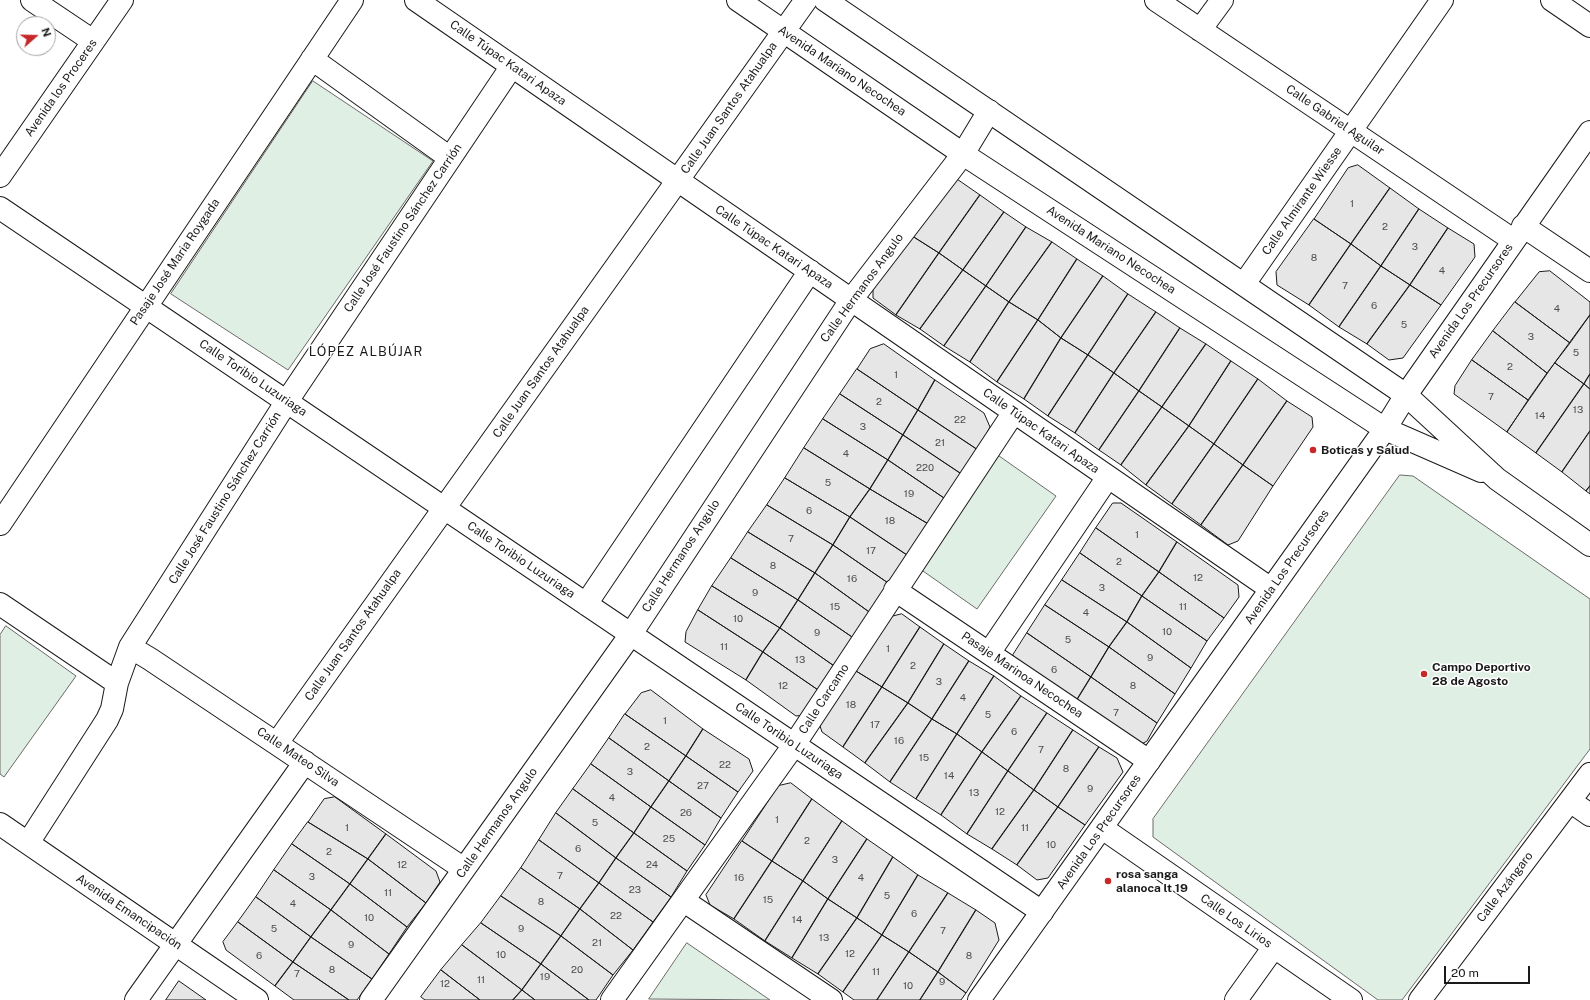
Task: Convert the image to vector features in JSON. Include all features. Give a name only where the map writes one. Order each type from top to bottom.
[{"type":"street","points":[[32,0],[93,41]]},
{"type":"street","name":"Avenida los Proceres","points":[[0,176],[122,0]]},
{"type":"street","name":"Pasaje José Maria Roygada","points":[[0,524],[352,0]]},
{"type":"street","name":"Calle Túpac Katari Apaza","points":[[416,0],[1271,590]]},
{"type":"street","name":"Avenida Mariano Necochea","points":[[738,0],[963,154],[1385,428],[1497,478]]},
{"type":"street","name":"Calle Juan Santos Atahualpa","points":[[277,743],[806,0]]},
{"type":"street","name":"Avenida Mariano Necochea","points":[[825,0],[1406,395],[1497,478],[1590,545]]},
{"type":"street","name":"Calle Gabriel Aguilar","points":[[1156,0],[1351,131],[1518,233],[1590,271]]},
{"type":"street","points":[[1200,30],[1222,0]]},
{"type":"street","name":"Calle Almirante Wiesse","points":[[1244,284],[1442,0]]},
{"type":"street","points":[[1552,0],[1590,26]]},
{"type":"street","points":[[312,59],[450,158]]},
{"type":"street","name":"Calle José Faustino Sánchez Carrión","points":[[28,843],[107,720],[112,709],[117,683],[130,647],[286,401],[512,66]]},
{"type":"street","name":"Calle Hermanos Angulo","points":[[371,1000],[631,634],[850,300],[963,154],[989,111]]},
{"type":"street","name":"Avenida Los Precursores","points":[[979,1000],[1271,590],[1385,428],[1406,395],[1518,233],[1590,132]]},
{"type":"street","name":"Calle Toribio Luzuriaga","points":[[0,208],[1042,912]]},
{"type":"street","points":[[586,604],[810,271]]},
{"type":"street","name":"Calle Carcamo","points":[[612,1000],[794,745],[1014,412]]},
{"type":"street","points":[[989,653],[1108,477]]},
{"type":"street","name":"Pasaje Marinoa Necochea","points":[[895,590],[1149,761]]},
{"type":"street","points":[[0,604],[117,683]]},
{"type":"street","name":"Calle Mateo Silva","points":[[130,647],[277,743],[464,869]]},
{"type":"street","points":[[136,1000],[305,762]]},
{"type":"street","name":"Calle Azángaro","points":[[1420,1000],[1590,774]]},
{"type":"street","points":[[1570,801],[1590,815]]},
{"type":"street","name":"Avenida Emancipación","points":[[0,824],[257,1000]]},
{"type":"street","name":"Calle Los Lirios","points":[[1102,828],[1351,1000]]},
{"type":"street","points":[[684,901],[831,1000]]},
{"type":"street","points":[[1236,1000],[1274,947]]},
{"type":"green space","points":[[313,81],[433,161],[288,370],[171,294]]},
{"type":"green space","points":[[992,451],[1056,496],[977,609],[913,564]]},
{"type":"green space","name":"Campo Deportivo 28 de Agosto","points":[[1400,475],[1413,476],[1590,599],[1590,749],[1402,1000],[1378,1000],[1153,837],[1153,819]]},
{"type":"green space","points":[[6,626],[76,676],[4,777],[0,774],[0,635]]},
{"type":"green space","points":[[687,943],[770,1000],[649,999]]},
{"type":"building","points":[[1358,165],[1390,188],[1351,244],[1314,219],[1348,168]]},
{"type":"building","points":[[954,177],[980,195],[939,253],[909,234]]},
{"type":"building","points":[[1390,188],[1419,209],[1381,266],[1351,244]]},
{"type":"building","points":[[980,195],[1004,212],[963,270],[939,253]]},
{"type":"building","points":[[1419,209],[1448,228],[1410,285],[1381,266]]},
{"type":"building","points":[[1004,212],[1026,227],[986,286],[963,270]]},
{"type":"building","points":[[1314,219],[1351,244],[1309,305],[1277,285],[1276,272]]},
{"type":"building","points":[[1026,227],[1052,242],[1009,302],[986,286]]},
{"type":"building","points":[[1448,228],[1474,244],[1475,257],[1441,305],[1410,285]]},
{"type":"building","points":[[909,234],[939,253],[896,315],[873,298],[873,286]]},
{"type":"building","points":[[1052,242],[1077,259],[1038,320],[1009,302]]},
{"type":"building","points":[[1351,244],[1381,266],[1339,327],[1309,305]]},
{"type":"building","points":[[939,253],[963,270],[920,329],[896,315]]},
{"type":"building","points":[[1077,259],[1103,276],[1061,338],[1038,320]]},
{"type":"building","points":[[1381,266],[1410,285],[1367,344],[1339,327]]},
{"type":"building","points":[[963,270],[986,286],[944,346],[920,329]]},
{"type":"building","points":[[1550,271],[1590,302],[1590,315],[1570,343],[1515,302],[1539,272]]},
{"type":"building","points":[[1103,276],[1128,294],[1088,355],[1061,338]]},
{"type":"building","points":[[1410,285],[1441,305],[1403,358],[1389,360],[1367,344]]},
{"type":"building","points":[[986,286],[1009,302],[970,362],[944,346]]},
{"type":"building","points":[[1128,294],[1156,312],[1114,373],[1088,355]]},
{"type":"building","points":[[1009,302],[1038,320],[997,382],[970,362]]},
{"type":"building","points":[[1515,302],[1570,343],[1547,373],[1493,331]]},
{"type":"building","points":[[1156,312],[1180,328],[1139,391],[1114,373]]},
{"type":"building","points":[[1590,315],[1590,374],[1584,384],[1555,363]]},
{"type":"building","points":[[1038,320],[1061,338],[1024,399],[997,382]]},
{"type":"building","points":[[1180,328],[1206,344],[1162,407],[1139,391]]},
{"type":"building","points":[[1493,331],[1547,373],[1528,400],[1472,360]]},
{"type":"building","points":[[1061,338],[1088,355],[1048,416],[1024,399]]},
{"type":"building","points":[[884,344],[935,380],[918,410],[857,369],[870,349]]},
{"type":"building","points":[[1206,344],[1231,361],[1189,426],[1162,407]]},
{"type":"building","points":[[1088,355],[1114,373],[1075,433],[1048,416]]},
{"type":"building","points":[[1472,360],[1528,400],[1507,432],[1454,394],[1455,386]]},
{"type":"building","points":[[1231,361],[1258,379],[1214,444],[1189,426]]},
{"type":"building","points":[[1555,363],[1584,384],[1536,453],[1507,432]]},
{"type":"building","points":[[857,369],[918,410],[903,435],[840,394]]},
{"type":"building","points":[[1114,373],[1139,391],[1099,450],[1075,433]]},
{"type":"building","points":[[1590,374],[1590,389],[1584,384]]},
{"type":"building","points":[[1258,379],[1287,401],[1243,465],[1214,444]]},
{"type":"building","points":[[935,380],[984,413],[990,427],[978,450],[918,410]]},
{"type":"building","points":[[1584,384],[1590,389],[1590,431],[1562,472],[1536,453]]},
{"type":"building","points":[[1139,391],[1162,407],[1121,465],[1099,450]]},
{"type":"building","points":[[840,394],[903,435],[888,460],[823,419]]},
{"type":"building","points":[[1287,401],[1312,417],[1313,427],[1273,486],[1243,465]]},
{"type":"building","points":[[1162,407],[1189,426],[1146,485],[1121,465]]},
{"type":"building","points":[[918,410],[978,450],[963,475],[903,435]]},
{"type":"building","points":[[823,419],[888,460],[870,489],[804,448]]},
{"type":"building","points":[[1189,426],[1214,444],[1172,504],[1146,485]]},
{"type":"building","points":[[1590,431],[1590,486],[1586,491],[1562,472]]},
{"type":"building","points":[[903,435],[963,475],[947,500],[888,460]]},
{"type":"building","points":[[1214,444],[1243,465],[1201,525],[1172,504]]},
{"type":"building","points":[[804,448],[870,489],[850,517],[785,478]]},
{"type":"building","points":[[888,460],[947,500],[930,525],[870,489]]},
{"type":"building","points":[[1243,465],[1273,486],[1238,541],[1228,545],[1201,525]]},
{"type":"building","points":[[785,478],[850,517],[833,545],[767,505]]},
{"type":"building","points":[[1590,486],[1590,494],[1586,491]]},
{"type":"building","points":[[870,489],[930,525],[910,557],[850,517]]},
{"type":"building","points":[[1113,503],[1121,503],[1177,542],[1159,572],[1096,528]]},
{"type":"building","points":[[767,505],[833,545],[815,573],[748,532]]},
{"type":"building","points":[[850,517],[910,557],[891,585],[833,545]]},
{"type":"building","points":[[1096,528],[1159,572],[1142,596],[1080,553]]},
{"type":"building","points":[[748,532],[815,573],[798,600],[731,558]]},
{"type":"building","points":[[1177,542],[1238,585],[1239,597],[1224,618],[1159,572]]},
{"type":"building","points":[[833,545],[891,585],[872,614],[815,573]]},
{"type":"building","points":[[1080,553],[1142,596],[1127,622],[1062,580]]},
{"type":"building","points":[[731,558],[798,600],[780,628],[712,586]]},
{"type":"building","points":[[1159,572],[1224,618],[1207,641],[1142,596]]},
{"type":"building","points":[[815,573],[872,614],[855,639],[798,600]]},
{"type":"building","points":[[1062,580],[1127,622],[1109,647],[1045,605]]},
{"type":"building","points":[[712,586],[780,628],[763,652],[698,610]]},
{"type":"building","points":[[1142,596],[1207,641],[1191,668],[1127,622]]},
{"type":"building","points":[[798,600],[855,639],[837,668],[780,628]]},
{"type":"building","points":[[1045,605],[1109,647],[1091,677],[1027,633]]},
{"type":"building","points":[[698,610],[763,652],[746,680],[685,642],[686,632]]},
{"type":"building","points":[[902,614],[920,627],[882,687],[856,671],[890,617]]},
{"type":"building","points":[[1127,622],[1191,668],[1175,694],[1109,647]]},
{"type":"building","points":[[920,627],[944,644],[908,703],[882,687]]},
{"type":"building","points":[[780,628],[837,668],[821,692],[763,652]]},
{"type":"building","points":[[1027,633],[1091,677],[1075,703],[1017,663],[1013,655]]},
{"type":"building","points":[[944,644],[969,661],[932,719],[908,703]]},
{"type":"building","points":[[1109,647],[1175,694],[1157,723],[1091,677]]},
{"type":"building","points":[[763,652],[821,692],[806,715],[796,716],[746,680]]},
{"type":"building","points":[[969,661],[994,676],[957,734],[932,719]]},
{"type":"building","points":[[856,671],[882,687],[843,747],[822,732],[819,723]]},
{"type":"building","points":[[994,676],[1021,696],[982,752],[957,734]]},
{"type":"building","points":[[1091,677],[1157,723],[1147,741],[1138,746],[1075,703]]},
{"type":"building","points":[[882,687],[908,703],[865,763],[843,747]]},
{"type":"building","points":[[651,690],[703,729],[686,756],[625,714],[641,693]]},
{"type":"building","points":[[1021,696],[1047,713],[1008,771],[982,752]]},
{"type":"building","points":[[908,703],[932,719],[890,782],[865,763]]},
{"type":"building","points":[[1047,713],[1073,730],[1034,790],[1008,771]]},
{"type":"building","points":[[625,714],[686,756],[669,781],[609,738]]},
{"type":"building","points":[[932,719],[957,734],[916,799],[890,782]]},
{"type":"building","points":[[703,729],[749,759],[753,771],[738,792],[686,756]]},
{"type":"building","points":[[1073,730],[1099,747],[1058,807],[1034,790]]},
{"type":"building","points":[[957,734],[982,752],[941,815],[916,799]]},
{"type":"building","points":[[609,738],[669,781],[651,807],[591,764]]},
{"type":"building","points":[[1099,747],[1117,758],[1123,772],[1085,825],[1058,807]]},
{"type":"building","points":[[982,752],[1008,771],[967,834],[941,815]]},
{"type":"building","points":[[686,756],[738,792],[721,818],[669,781]]},
{"type":"building","points":[[591,764],[651,807],[634,833],[573,789]]},
{"type":"building","points":[[1008,771],[1034,790],[992,849],[967,834]]},
{"type":"building","points":[[669,781],[721,818],[705,845],[651,807]]},
{"type":"building","points":[[791,783],[812,799],[772,861],[742,841],[778,786]]},
{"type":"building","points":[[573,789],[634,833],[616,858],[556,813]]},
{"type":"building","points":[[1034,790],[1058,807],[1017,865],[992,849]]},
{"type":"building","points":[[335,797],[386,834],[368,859],[308,822],[324,799]]},
{"type":"building","points":[[812,799],[842,821],[803,881],[772,861]]},
{"type":"building","points":[[651,807],[705,845],[687,871],[634,833]]},
{"type":"building","points":[[1058,807],[1085,825],[1048,878],[1037,880],[1017,865]]},
{"type":"building","points":[[556,813],[616,858],[599,883],[539,840]]},
{"type":"building","points":[[842,821],[867,839],[828,899],[803,881]]},
{"type":"building","points":[[308,822],[368,859],[350,884],[292,844]]},
{"type":"building","points":[[634,833],[687,871],[671,897],[616,858]]},
{"type":"building","points":[[386,834],[436,871],[440,882],[426,903],[368,859]]},
{"type":"building","points":[[867,839],[893,857],[857,918],[828,899]]},
{"type":"building","points":[[539,840],[599,883],[580,909],[521,868]]},
{"type":"building","points":[[742,841],[772,861],[734,919],[710,905],[706,895]]},
{"type":"building","points":[[292,844],[350,884],[331,910],[274,870]]},
{"type":"building","points":[[893,857],[918,875],[882,935],[857,918]]},
{"type":"building","points":[[616,858],[671,897],[653,922],[599,883]]},
{"type":"building","points":[[368,859],[426,903],[407,927],[350,884]]},
{"type":"building","points":[[772,861],[803,881],[765,941],[734,919]]},
{"type":"building","points":[[521,868],[580,909],[561,936],[501,896]]},
{"type":"building","points":[[274,870],[331,910],[311,937],[256,897]]},
{"type":"building","points":[[918,875],[948,893],[909,952],[882,935]]},
{"type":"building","points":[[803,881],[828,899],[792,958],[765,941]]},
{"type":"building","points":[[599,883],[653,922],[633,950],[580,909]]},
{"type":"building","points":[[350,884],[407,927],[389,954],[331,910]]},
{"type":"building","points":[[948,893],[976,910],[938,972],[909,952]]},
{"type":"building","points":[[501,896],[561,936],[541,964],[481,923]]},
{"type":"building","points":[[256,897],[311,937],[293,962],[238,922]]},
{"type":"building","points":[[828,899],[857,918],[818,974],[792,958]]},
{"type":"building","points":[[580,909],[633,950],[613,975],[561,936]]},
{"type":"building","points":[[331,910],[389,954],[372,979],[311,937]]},
{"type":"building","points":[[976,910],[995,923],[999,940],[966,993],[938,972]]},
{"type":"building","points":[[857,918],[882,935],[843,992],[818,974]]},
{"type":"building","points":[[238,922],[293,962],[275,986],[226,950],[223,942]]},
{"type":"building","points":[[481,923],[541,964],[522,990],[462,945]]},
{"type":"building","points":[[882,935],[909,952],[877,1000],[854,1000],[843,992]]},
{"type":"building","points":[[561,936],[613,975],[596,1000],[589,1000],[541,964]]},
{"type":"building","points":[[311,937],[372,979],[357,1000],[349,1000],[293,962]]},
{"type":"building","points":[[462,945],[522,990],[513,1000],[480,1000],[441,970]]},
{"type":"building","points":[[909,952],[938,972],[920,1000],[877,1000]]},
{"type":"building","points":[[293,962],[349,1000],[294,1000],[275,986]]},
{"type":"building","points":[[541,964],[589,1000],[535,1000],[522,990]]},
{"type":"building","points":[[441,970],[480,1000],[425,1000],[421,997]]},
{"type":"building","points":[[938,972],[966,993],[961,1000],[920,1000]]},
{"type":"building","points":[[179,981],[206,1000],[166,1000]]},
{"type":"building","points":[[522,990],[535,1000],[513,1000]]},
{"type":"place","name":"Boticas y Salud","points":[[1313,450]]},
{"type":"place","name":"Campo Deportivo 28 de Agosto","points":[[1424,674]]},
{"type":"place","name":"rosa sanga alanoca lt 19","points":[[1108,881]]},
{"type":"district","name":"LÓPEZ ALBÚJAR","points":[[366,352]]}]
